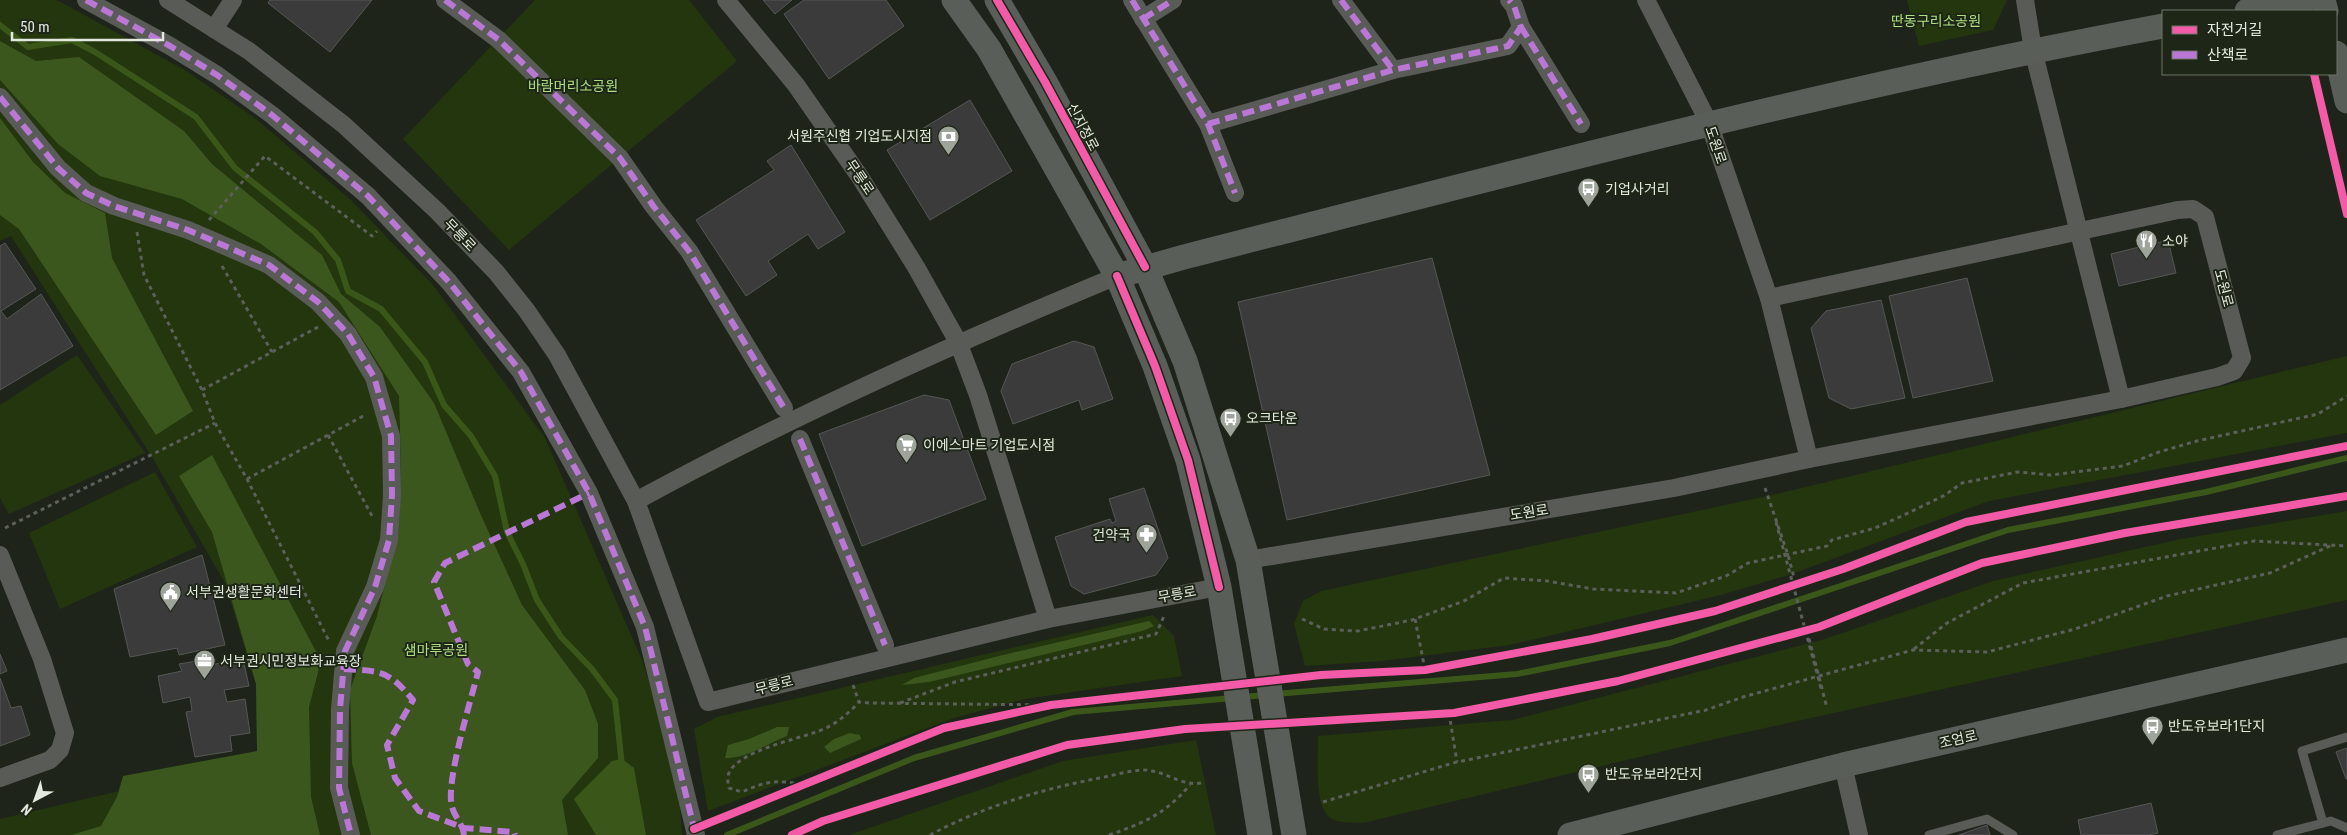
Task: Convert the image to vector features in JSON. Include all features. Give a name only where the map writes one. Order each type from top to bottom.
[{"type":"street","points":[[86,0],[170,46],[218,75],[272,115],[368,196],[449,282],[520,372],[589,493],[645,627],[695,832]]},
{"type":"street","name":"무릉로","points":[[168,0],[249,51],[344,125],[413,188],[496,272],[527,311],[557,355],[636,501],[708,702],[1048,618],[1219,587]]},
{"type":"street","points":[[214,28],[233,0]]},
{"type":"street","points":[[446,0],[499,40],[620,158],[654,207],[689,251],[784,408]]},
{"type":"street","name":"무릉로","points":[[726,0],[796,85],[860,177],[916,267],[958,342],[978,395],[1048,618]]},
{"type":"street","points":[[954,0],[989,49],[1117,276],[1156,366],[1188,460],[1219,587],[1259,826]]},
{"type":"street","name":"신지정로","points":[[997,0],[1045,82],[1145,267],[1185,361],[1248,560],[1294,835]]},
{"type":"street","points":[[1132,0],[1208,124],[1235,193]]},
{"type":"street","points":[[1143,19],[1173,0]]},
{"type":"street","points":[[1341,0],[1393,70]]},
{"type":"street","points":[[1509,0],[1514,6],[1521,27],[1581,124]]},
{"type":"street","name":"도원로","points":[[1646,0],[1709,123],[1769,298],[1809,459]]},
{"type":"street","points":[[2024,0],[2033,50],[2121,399]]},
{"type":"street","points":[[2252,10],[2304,0]]},
{"type":"street","points":[[636,501],[722,455],[958,342],[1117,276],[1145,267],[1709,123],[2033,50],[2162,26]]},
{"type":"street","points":[[1208,124],[1393,70],[1508,46],[1521,27]]},
{"type":"street","points":[[2337,57],[2347,101]]},
{"type":"street","points":[[0,98],[58,168],[86,193],[114,206],[205,237],[269,264],[318,302],[334,318],[348,334],[374,377],[391,436],[392,495],[387,545],[375,587],[345,651],[339,788],[351,835]]},
{"type":"street","name":"도원로","points":[[1248,560],[1674,488],[1809,459],[2121,399],[2217,378],[2234,370],[2242,358],[2205,217],[2193,209],[2178,210],[1769,298]]},
{"type":"street","points":[[800,439],[885,645]]},
{"type":"street","points":[[0,555],[42,659],[65,733],[60,750],[50,760],[0,778]]},
{"type":"street","name":"조엄로","points":[[1570,835],[1843,765],[2347,650]]},
{"type":"street","points":[[1843,765],[1859,835]]},
{"type":"lane","points":[[2323,823],[2302,751],[2347,737]]},
{"type":"lane","points":[[1929,835],[1987,819],[2012,835]]},
{"type":"lane","points":[[2277,835],[2331,821],[2347,828]]},
{"type":"path","points":[[217,211],[265,156],[372,236],[381,227]]},
{"type":"path","points":[[134,212],[144,275],[202,390],[216,423],[247,479],[344,669]]},
{"type":"path","points":[[205,237],[272,352]]},
{"type":"path","points":[[202,390],[334,318]]},
{"type":"path","points":[[1302,619],[1324,629],[1358,631],[1415,619],[1464,601],[1504,578],[1547,581],[1593,589],[1676,593],[1726,576],[1748,563],[1827,546],[1832,540],[1875,528],[1945,495],[1962,483],[2018,472],[2051,475],[2123,466],[2159,452],[2197,441],[2318,414],[2347,396]]},
{"type":"path","points":[[247,479],[382,406]]},
{"type":"path","points":[[5,528],[216,423]]},
{"type":"path","points":[[328,435],[387,545]]},
{"type":"path","points":[[1764,485],[1788,555],[1796,585]]},
{"type":"path","points":[[1776,522],[1827,708]]},
{"type":"path","points":[[1913,650],[1947,623],[2022,583],[2254,541],[2347,546]]},
{"type":"path","points":[[1323,802],[1457,762],[1706,710],[1913,650],[1987,652],[2075,629],[2167,596],[2270,573],[2332,545]]},
{"type":"path","points":[[1787,588],[1804,582]]},
{"type":"path","points":[[900,704],[954,682],[1156,634],[1166,613]]},
{"type":"path","points":[[1415,619],[1425,670]]},
{"type":"path","points":[[1797,633],[1810,630],[1821,688]]},
{"type":"path","points":[[1415,670],[1434,668]]},
{"type":"path","points":[[850,678],[860,702]]},
{"type":"path","points":[[802,784],[775,780],[762,783],[742,792],[729,788],[728,774],[734,763],[771,745],[819,732],[844,718],[860,702],[900,704],[1060,704]]},
{"type":"path","points":[[1012,713],[1051,704]]},
{"type":"path","points":[[1440,714],[1452,713],[1457,762]]},
{"type":"path","points":[[930,835],[958,820],[1056,787],[1143,770],[1172,776],[1190,785],[1201,783]]},
{"type":"path","points":[[784,791],[811,781]]},
{"type":"path","points":[[1109,835],[1145,822],[1178,799],[1190,785]]},
{"type":"green space","name":"샘마루공원","points":[[0,0],[57,0],[183,69],[255,118],[352,201],[433,285],[545,438],[642,660],[678,775],[682,835],[0,835],[0,819],[260,758],[257,751],[256,684],[225,583],[152,457],[11,236],[0,241]]},
{"type":"green space","name":"바람머리소공원","points":[[535,0],[689,0],[737,61],[510,249],[510,251],[403,139]]},
{"type":"green space","name":"딴동구리소공원","points":[[1907,0],[2007,0],[1993,30],[1919,46]]},
{"type":"green space","points":[[0,41],[36,61],[79,57],[184,131],[212,164],[322,255],[341,294],[380,327],[434,403],[480,513],[522,605],[585,690],[598,724],[598,758],[562,800],[568,835],[371,835],[352,763],[350,690],[377,616],[399,529],[401,467],[399,396],[339,302],[261,244],[182,199],[100,176],[58,144],[0,80]]},
{"type":"green space","points":[[0,118],[33,162],[65,193],[105,213],[112,258],[193,411],[156,435],[19,229],[0,215]]},
{"type":"green space","points":[[77,355],[145,453],[9,514],[0,498],[0,405]]},
{"type":"green space","points":[[2347,356],[2347,433],[1989,501],[1792,574],[1721,595],[1510,645],[1382,661],[1305,666],[1294,624],[1303,601],[1321,591],[1777,494]]},
{"type":"green space","points":[[212,455],[321,661],[309,707],[311,797],[320,835],[71,835],[101,826],[117,797],[123,776],[257,751],[256,684],[212,532],[179,476]]},
{"type":"green space","points":[[155,472],[197,547],[60,609],[29,533]]},
{"type":"green space","points":[[2347,511],[2347,600],[1702,742],[1363,823],[1341,822],[1332,819],[1324,810],[1321,801],[1318,779],[1318,736],[1512,720],[1825,639],[1993,581],[2181,539]]},
{"type":"green space","points":[[1153,615],[1174,636],[1182,676],[1025,699],[954,718],[708,811],[694,729],[717,717]]},
{"type":"green space","points":[[1149,621],[1154,626],[1142,631],[929,682],[902,685],[914,678]]},
{"type":"green space","points":[[777,727],[789,727],[787,736],[741,756],[725,758],[728,745],[749,739]]},
{"type":"green space","points":[[850,733],[860,735],[861,739],[830,753],[824,747],[834,739]]},
{"type":"green space","points":[[1196,740],[1216,835],[849,835],[1063,761]]},
{"type":"shaded area","points":[[622,759],[634,768],[646,835],[596,835],[574,799],[612,761]]},
{"type":"building","points":[[270,0],[372,0],[330,52],[268,3]]},
{"type":"building","points":[[763,0],[792,0],[775,14]]},
{"type":"building","points":[[804,0],[886,0],[904,26],[829,79],[784,14]]},
{"type":"building","points":[[970,100],[1012,171],[930,220],[887,150]]},
{"type":"building","points":[[791,145],[845,232],[818,249],[808,234],[768,261],[777,275],[746,296],[696,220],[774,170],[767,161]]},
{"type":"building","points":[[2168,240],[2176,273],[2119,286],[2111,254]]},
{"type":"building","points":[[5,243],[36,289],[1,311],[7,319],[41,294],[73,346],[0,390],[0,246]]},
{"type":"building","points":[[1432,258],[1490,475],[1287,520],[1238,302]]},
{"type":"building","points":[[1967,278],[1993,381],[1913,398],[1889,296]]},
{"type":"building","points":[[1881,300],[1905,398],[1851,409],[1829,398],[1811,328],[1826,311]]},
{"type":"building","points":[[1074,341],[1094,347],[1113,399],[1082,410],[1079,400],[1013,424],[1001,391],[1012,364]]},
{"type":"building","points":[[924,395],[949,400],[986,499],[862,546],[819,434]]},
{"type":"building","points":[[1144,488],[1168,558],[1156,575],[1084,594],[1071,586],[1055,537],[1110,519],[1112,523],[1116,521],[1109,499]]},
{"type":"building","points":[[202,555],[225,645],[179,655],[177,648],[130,657],[114,589]]},
{"type":"building","points":[[0,654],[7,671],[0,674]]},
{"type":"building","points":[[243,659],[249,686],[224,690],[227,702],[245,699],[250,733],[230,736],[232,751],[195,757],[186,712],[192,711],[190,697],[163,703],[158,676],[182,671],[179,664],[197,661],[199,667]]},
{"type":"building","points":[[0,678],[11,708],[21,706],[30,735],[0,746]]},
{"type":"building","points":[[2347,748],[2347,779],[2346,779],[2336,752]]},
{"type":"building","points":[[2151,803],[2158,833],[2148,835],[2081,835],[2078,820]]},
{"type":"building","points":[[1987,825],[1990,835],[1959,835]]},
{"type":"waterway","points":[[0,25],[28,47],[72,40],[95,52],[196,117],[235,168],[315,232],[338,260],[348,291],[381,309],[425,362],[444,405],[471,436],[495,476],[507,532],[523,564],[537,600],[561,637],[592,669],[615,700],[622,766]]},
{"type":"waterway","points":[[1275,694],[1517,674],[1670,643],[2008,530],[2206,492],[2347,458]]},
{"type":"waterway","points":[[1243,697],[1265,695]]},
{"type":"waterway","points":[[727,835],[914,758],[1073,712],[1233,698]]},
{"type":"marked path","points":[[86,0],[170,46],[217,75],[272,115],[368,196],[449,282],[521,372],[589,493],[645,627],[695,832]]},
{"type":"marked path","points":[[445,0],[499,40],[620,158],[654,207],[689,251],[784,408]]},
{"type":"marked path","points":[[1132,0],[1208,124],[1235,193]]},
{"type":"marked path","points":[[1143,19],[1173,0]]},
{"type":"marked path","points":[[1341,0],[1393,70]]},
{"type":"marked path","points":[[1208,124],[1393,70],[1508,46],[1521,27],[1514,6],[1509,0]]},
{"type":"marked path","points":[[1521,27],[1581,124]]},
{"type":"marked path","points":[[0,97],[58,168],[86,193],[114,206],[188,230],[269,265],[318,302],[348,334],[374,377],[391,436],[392,495],[389,540],[375,587],[345,651],[340,709],[339,788],[351,835]]},
{"type":"marked path","points":[[800,439],[885,645]]},
{"type":"marked path","points":[[464,835],[452,807],[452,780],[455,761],[478,672],[468,664],[434,582],[445,563],[589,493]]},
{"type":"marked path","points":[[344,669],[367,670],[383,674],[397,683],[413,700],[387,745],[395,778],[419,811],[464,828],[514,832],[515,835]]},
{"type":"cycle path","points":[[997,0],[1045,82],[1145,267]]},
{"type":"cycle path","points":[[2314,75],[2347,214]]},
{"type":"cycle path","points":[[1117,276],[1155,366],[1188,460],[1219,587]]},
{"type":"cycle path","points":[[694,829],[944,728],[1051,705],[1321,675],[1425,670],[1592,639],[1715,611],[1843,569],[1966,522],[2347,446]]},
{"type":"cycle path","points":[[792,835],[823,821],[1067,745],[1185,729],[1454,713],[1618,681],[1819,627],[1982,563],[2125,533],[2347,496]]},
{"type":"place","name":"서원주신협 기업도시지점","points":[[948,155]]},
{"type":"place","name":"기업사거리","points":[[1589,208]]},
{"type":"place","name":"소야","points":[[2146,260]]},
{"type":"place","name":"오크타운","points":[[1230,437]]},
{"type":"place","name":"이에스마트 기업도시점","points":[[907,464]]},
{"type":"place","name":"건약국","points":[[1147,554]]},
{"type":"place","name":"서부권생활문화센터","points":[[170,611]]},
{"type":"place","name":"서부권시민정보화교육장","points":[[204,680]]},
{"type":"place","name":"반도유보라1단지","points":[[2152,745]]},
{"type":"place","name":"반도유보라2단지","points":[[1589,793]]}]
